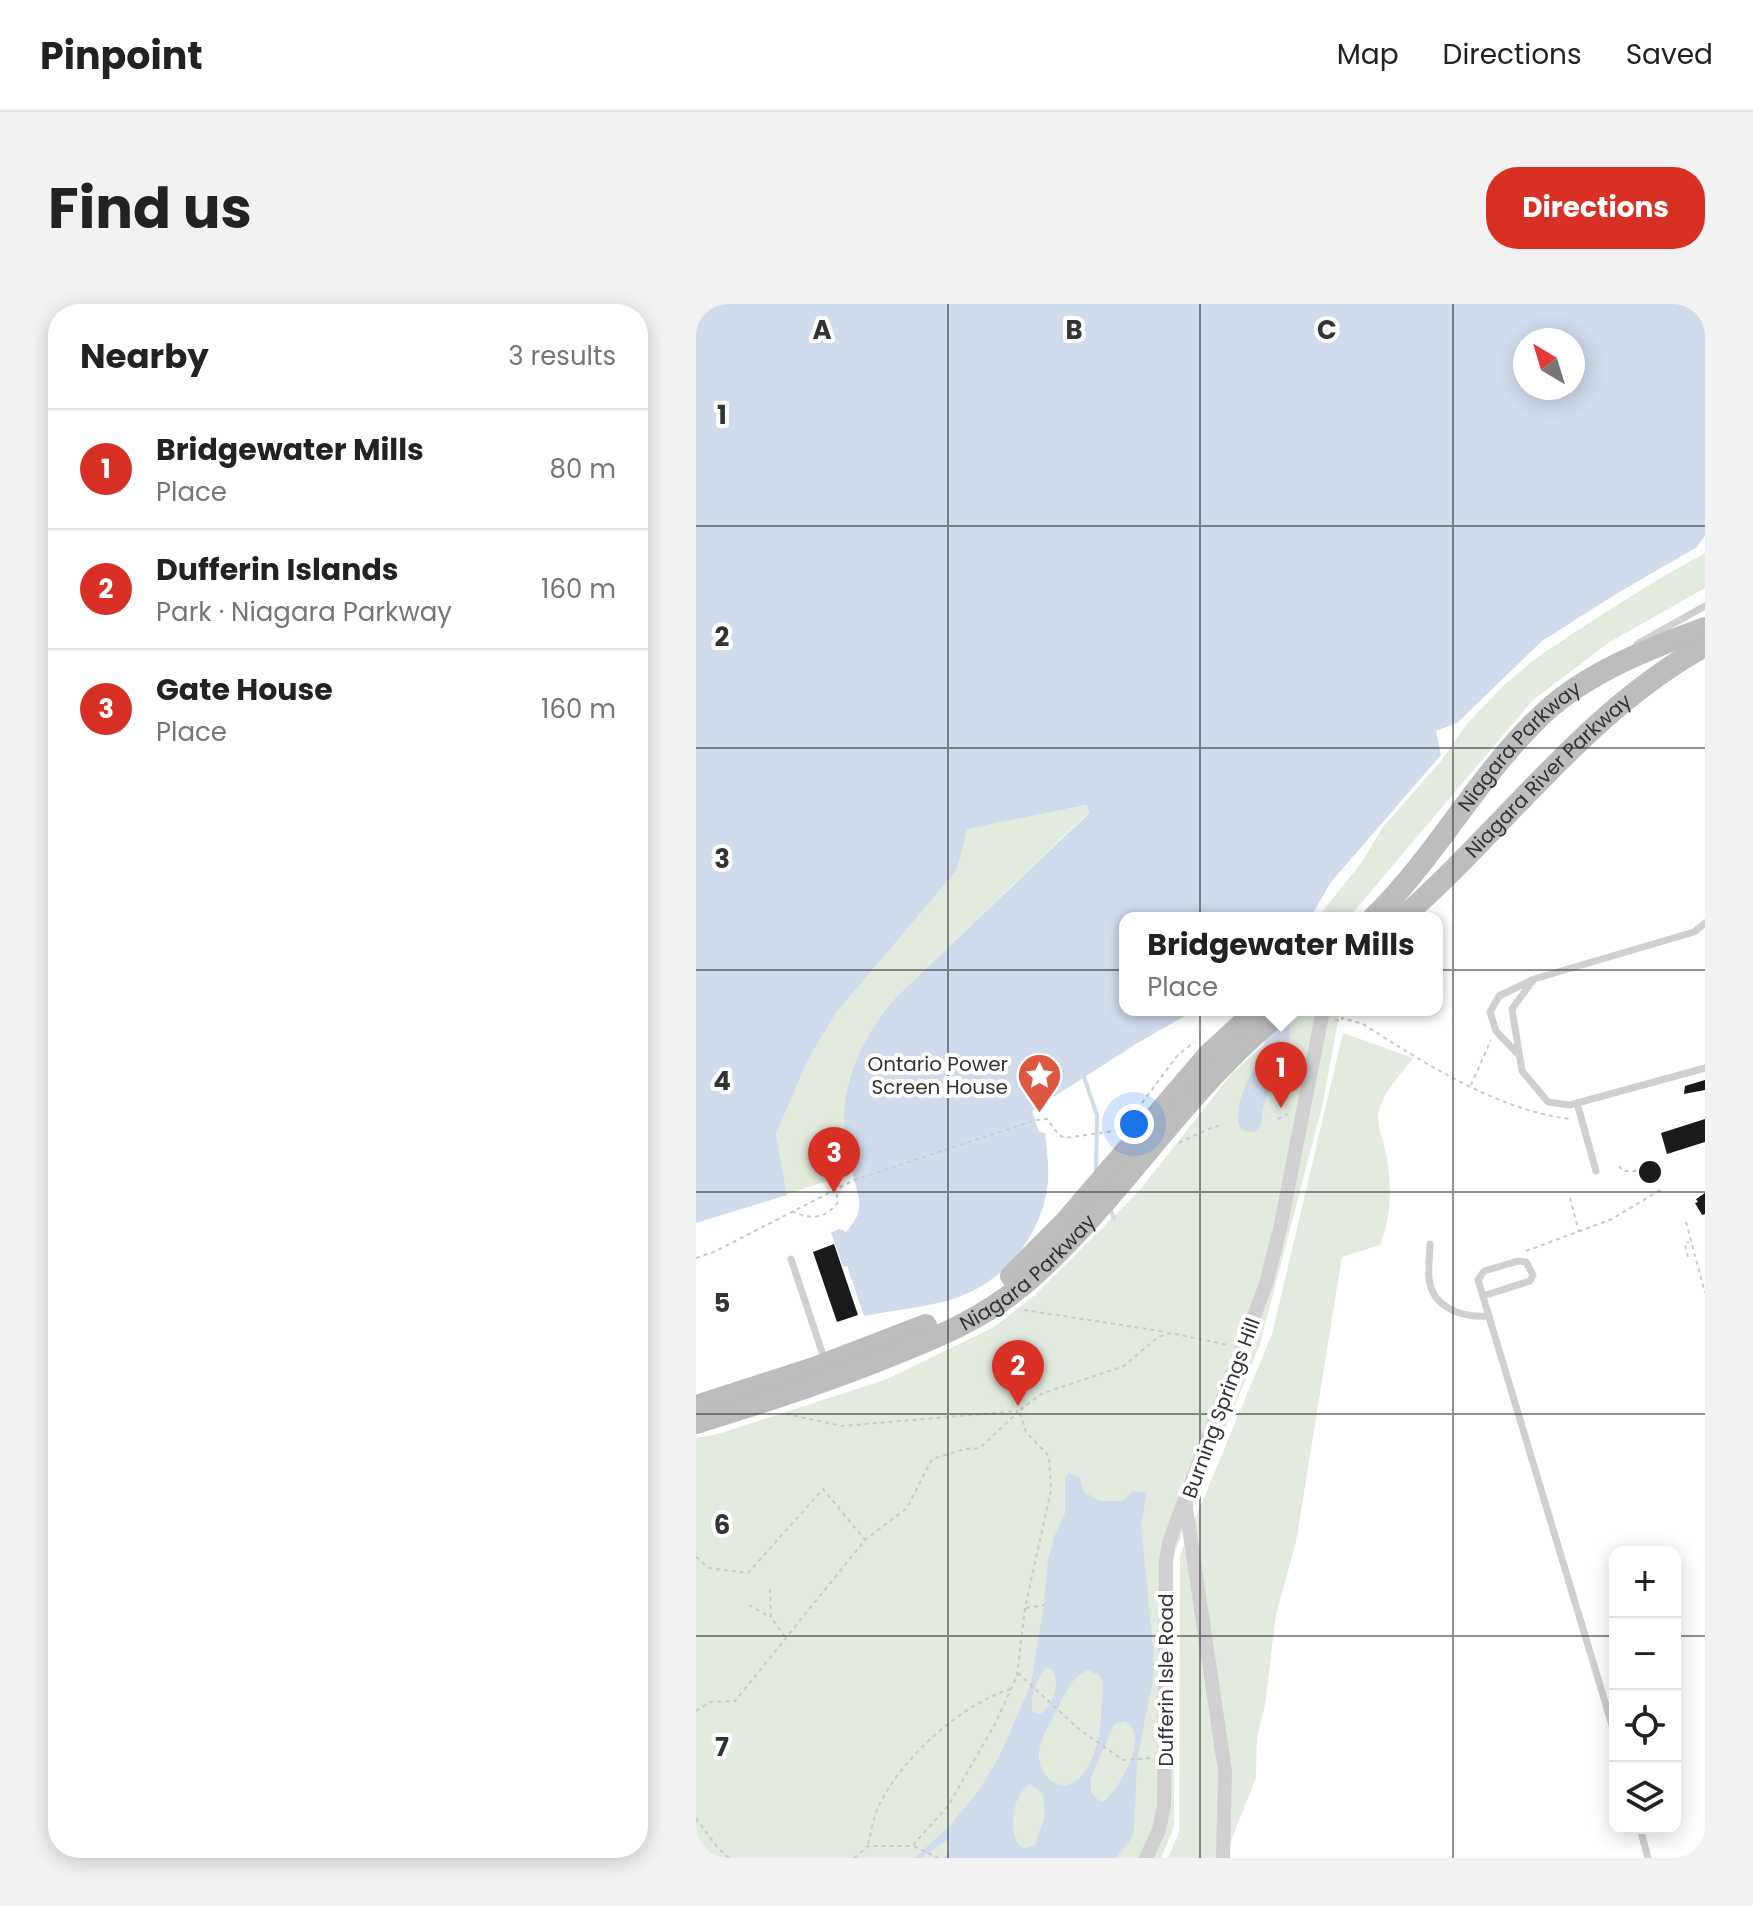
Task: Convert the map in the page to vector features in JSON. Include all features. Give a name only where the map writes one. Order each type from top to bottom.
[{"type":"main road","name":"Niagara Parkway","points":[[1378,912],[1516,742],[1546,711],[1626,660],[1705,628]]},
{"type":"main road","name":"Niagara River Parkway","points":[[1408,912],[1619,705],[1665,670],[1705,646]]},
{"type":"main road","name":"Niagara Parkway","points":[[696,1423],[822,1382],[966,1323],[1005,1299],[1031,1278],[1119,1174],[1194,1072],[1249,1024],[1269,1016]]},
{"type":"main road","name":"Niagara Parkway","points":[[696,1406],[825,1363],[942,1318],[984,1295],[1094,1201]]},
{"type":"street","name":"Burning Springs Hill","points":[[1223,1858],[1225,1771],[1184,1501],[1266,1284],[1329,1016]]},
{"type":"street","name":"Dufferin Isle Road","points":[[1146,1858],[1159,1830],[1164,1805],[1166,1561],[1169,1542],[1184,1501]]},
{"type":"lane","points":[[1546,711],[1587,674],[1705,606]]},
{"type":"lane","points":[[1519,1054],[1496,1031],[1490,1012],[1499,996],[1534,979],[1694,932],[1705,923]]},
{"type":"lane","points":[[1534,979],[1512,1009],[1522,1071],[1548,1102],[1570,1105],[1705,1068]]},
{"type":"lane","points":[[1577,1103],[1596,1171]]},
{"type":"lane","points":[[1430,1244],[1430,1284],[1438,1300],[1458,1313],[1489,1316]]},
{"type":"lane","points":[[791,1259],[825,1363]]},
{"type":"lane","points":[[1483,1296],[1530,1281],[1533,1275],[1531,1268],[1526,1262],[1518,1261],[1484,1271],[1478,1280],[1609,1715]]},
{"type":"lane","points":[[1642,1834],[1648,1858]]},
{"type":"path","points":[[1331,1016],[1363,1024],[1488,1097],[1572,1119]]},
{"type":"path","points":[[1470,1086],[1496,1031]]},
{"type":"path","points":[[696,1258],[716,1251],[854,1180],[1036,1120],[1047,1119],[1062,1137],[1106,1133]]},
{"type":"path","points":[[1180,1143],[1222,1125]]},
{"type":"path","points":[[1619,1166],[1623,1171],[1639,1171]]},
{"type":"path","points":[[791,1211],[805,1218],[832,1211],[838,1202],[836,1189]]},
{"type":"path","points":[[1522,1252],[1612,1219],[1662,1189]]},
{"type":"path","points":[[1570,1198],[1579,1233]]},
{"type":"path","points":[[1686,1222],[1705,1293]]},
{"type":"path","points":[[1688,1257],[1685,1244],[1691,1242]]},
{"type":"path","points":[[1025,1310],[1171,1333],[1241,1348]]},
{"type":"path","points":[[696,1711],[710,1702],[735,1701],[865,1540],[907,1508],[932,1459],[980,1448],[1041,1394],[1124,1366],[1158,1337],[1171,1333]]},
{"type":"path","points":[[784,1414],[842,1426],[1019,1411]]},
{"type":"path","points":[[912,1846],[948,1806],[1011,1689],[1017,1672],[1025,1608],[1051,1490],[1049,1456],[1026,1432],[1019,1411]]},
{"type":"path","points":[[696,1557],[709,1568],[748,1573],[823,1489],[865,1540]]},
{"type":"path","points":[[770,1589],[771,1617]]},
{"type":"path","points":[[749,1605],[771,1617],[786,1638]]},
{"type":"path","points":[[1025,1608],[1044,1605]]},
{"type":"path","points":[[1017,1672],[1080,1730],[1123,1760],[1165,1757]]},
{"type":"path","points":[[854,1858],[868,1846],[878,1807],[909,1760],[955,1718],[990,1695],[1011,1689]]},
{"type":"path","points":[[696,1818],[729,1858]]},
{"type":"path","points":[[868,1846],[912,1846],[938,1858]]},
{"type":"shaded area","points":[[1705,553],[1705,588],[1608,643],[1532,701],[1356,909],[1353,912],[1322,912],[1362,862],[1382,828],[1441,761],[1466,725],[1503,686],[1539,656]]},
{"type":"shaded area","points":[[1088,805],[1089,812],[896,997],[873,1027],[851,1079],[845,1135],[833,1137],[842,1138],[848,1174],[787,1194],[776,1134],[808,1060],[836,1013],[957,870],[966,829]]},
{"type":"shaded area","points":[[1299,1016],[1339,1016],[1323,1103],[1260,1344],[1173,1556],[1174,1827],[1161,1858],[696,1858],[696,1438],[718,1434],[887,1379],[994,1327],[1035,1295],[1138,1192],[1233,1072]]},
{"type":"shaded area","points":[[1343,1033],[1413,1058],[1387,1092],[1379,1111],[1390,1181],[1386,1224],[1380,1245],[1342,1257],[1296,1542],[1276,1615],[1265,1705],[1257,1738],[1256,1778],[1224,1858],[1168,1858],[1179,1833],[1180,1555],[1272,1334]]},
{"type":"water","points":[[696,304],[1705,304],[1705,535],[1697,547],[1542,641],[1457,723],[1436,731],[1441,755],[1331,882],[1314,912],[1119,912],[1119,1016],[1185,1016],[1032,1111],[1039,1132],[1045,1133],[1048,1183],[1044,1204],[1027,1242],[999,1273],[982,1286],[943,1302],[864,1316],[847,1266],[843,1267],[831,1232],[840,1229],[846,1232],[857,1216],[860,1204],[844,1127],[848,1086],[867,1039],[896,997],[1089,813],[1087,805],[967,829],[957,870],[836,1013],[808,1060],[776,1134],[787,1195],[696,1223]]},
{"type":"water","points":[[1069,1473],[1079,1477],[1084,1492],[1100,1501],[1122,1501],[1133,1491],[1147,1493],[1141,1524],[1155,1668],[1137,1761],[1131,1839],[1116,1858],[944,1858],[950,1848],[947,1840],[921,1858],[915,1858],[951,1824],[980,1789],[1000,1755],[1031,1684],[1048,1560],[1065,1514],[1065,1478]],"holes":[[[1045,1668],[1052,1669],[1056,1687],[1049,1706],[1040,1714],[1033,1712],[1032,1701]],[[1088,1670],[1102,1680],[1100,1732],[1094,1754],[1083,1774],[1076,1781],[1060,1785],[1044,1773],[1040,1765],[1040,1749],[1067,1691],[1081,1673]],[[1125,1721],[1132,1728],[1134,1749],[1118,1784],[1105,1801],[1099,1801],[1091,1792],[1091,1778],[1114,1724]],[[1030,1784],[1043,1794],[1045,1816],[1035,1845],[1024,1849],[1014,1835],[1013,1826],[1015,1806]]]},
{"type":"building","points":[[1705,1080],[1705,1090],[1684,1094],[1685,1086]]},
{"type":"building","points":[[1705,1119],[1705,1142],[1667,1154],[1661,1133]]},
{"type":"building","points":[[1646,1161],[1654,1161],[1661,1172],[1654,1183],[1646,1183],[1639,1176],[1639,1168]]},
{"type":"building","points":[[1705,1193],[1705,1214],[1702,1215],[1695,1203]]},
{"type":"building","points":[[834,1244],[858,1315],[837,1322],[813,1252]]},
{"type":"waterway","points":[[1250,1120],[1256,1092],[1277,1043],[1275,1016]]},
{"type":"waterway","points":[[1084,1077],[1097,1115],[1096,1172]]},
{"type":"waterway","points":[[1109,1206],[1114,1219]]},
{"type":"place","name":"Bridgewater Mills","points":[[1281,1108]]},
{"type":"place","name":"Ontario Power Screen House","points":[[1039,1115]]},
{"type":"place","name":"Gate House","points":[[834,1193]]},
{"type":"place","name":"Dufferin Islands","points":[[1018,1406]]}]
